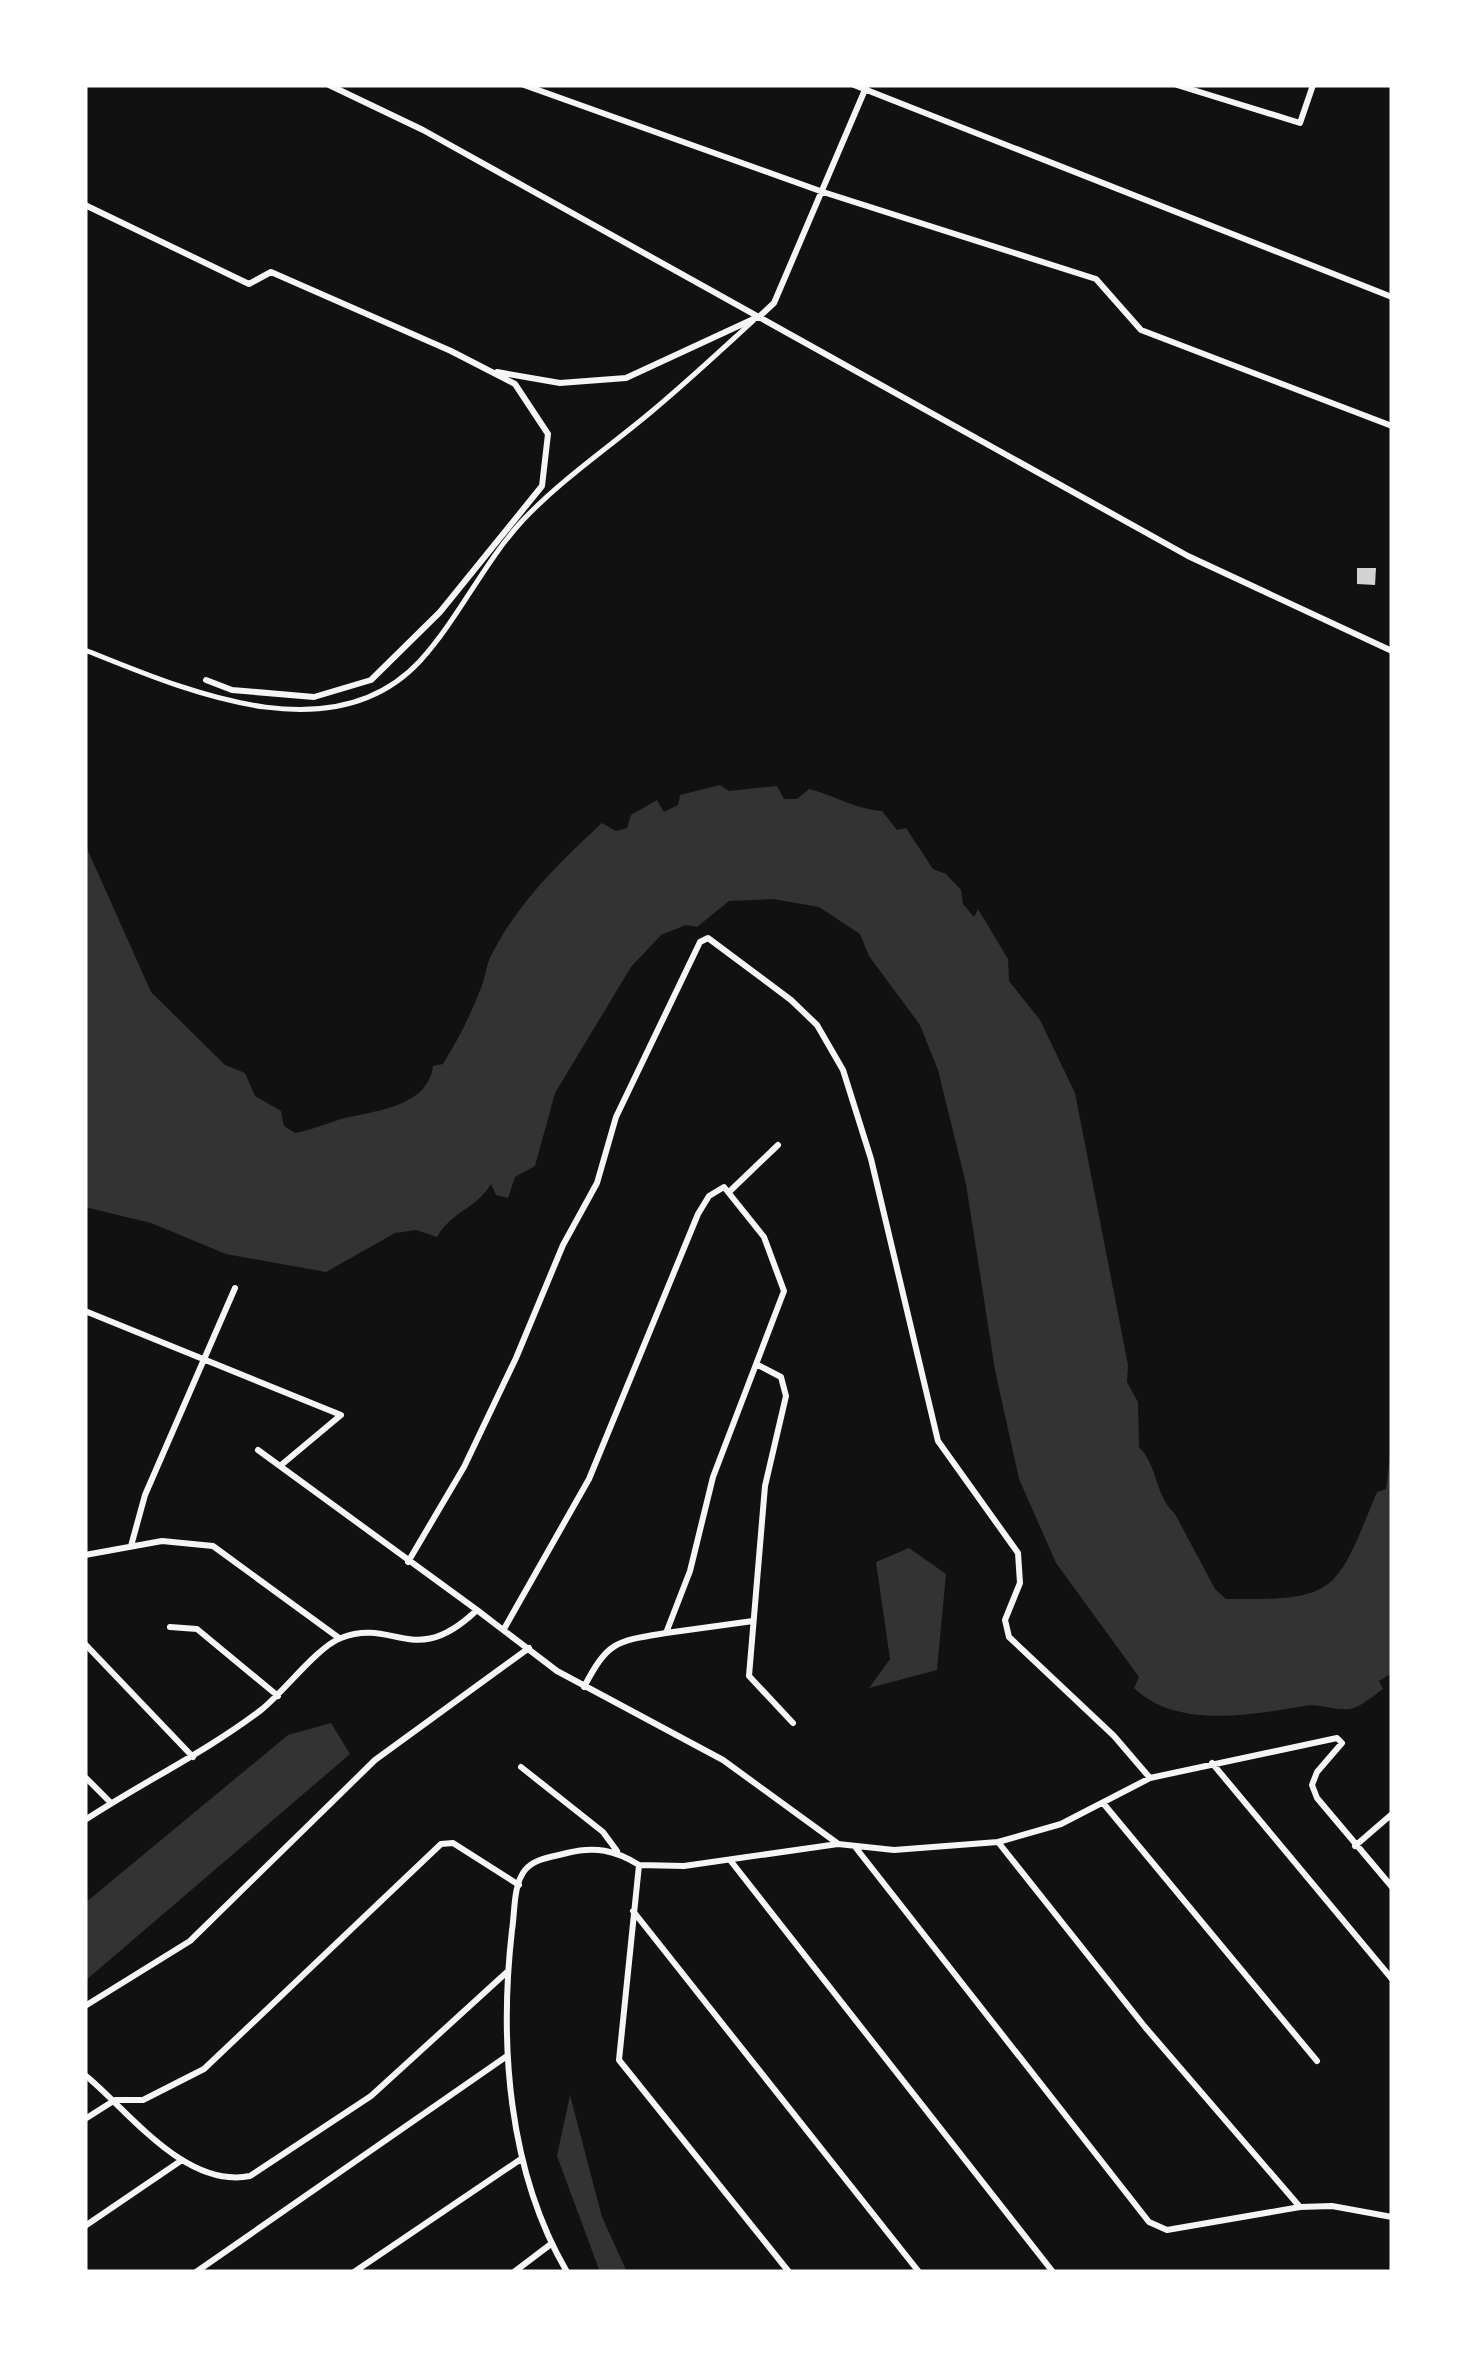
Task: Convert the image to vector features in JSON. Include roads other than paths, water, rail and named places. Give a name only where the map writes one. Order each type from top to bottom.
[{"type":"street","points":[[330,85],[423,130],[1188,556],[1392,651]]},
{"type":"street","points":[[524,85],[823,192],[1096,279],[1141,330],[1392,426]]},
{"type":"street","points":[[854,85],[1392,297]]},
{"type":"street","points":[[1178,85],[1300,124],[1312,85]]},
{"type":"street","points":[[85,650],[230,702],[332,708],[372,695],[416,665],[520,523],[568,477],[650,413],[774,302],[866,88]]},
{"type":"street","points":[[85,205],[249,284],[270,272],[491,371],[515,384],[548,434],[542,486],[440,612],[371,680],[314,696],[232,690],[206,680]]},
{"type":"street","points":[[491,371],[560,383],[626,378],[760,316]]},
{"type":"street","points":[[408,1562],[464,1467],[563,1245],[598,1183],[616,1117],[700,942],[708,938],[791,1000],[817,1025],[843,1070],[870,1158],[938,1441],[1018,1553],[1020,1583],[1005,1620],[1009,1636],[1114,1736],[1150,1778]]},
{"type":"street","points":[[729,1192],[778,1145]]},
{"type":"street","points":[[504,1629],[590,1479],[703,1204],[719,1187],[729,1192],[764,1237],[784,1291],[712,1477],[690,1571],[666,1633]]},
{"type":"street","points":[[131,1547],[145,1495],[235,1288]]},
{"type":"street","points":[[85,1311],[341,1414],[280,1466]]},
{"type":"street","points":[[758,1365],[782,1376],[786,1396],[765,1486],[750,1681],[793,1724]]},
{"type":"street","points":[[258,1450],[584,1687],[722,1760],[838,1844]]},
{"type":"street","points":[[85,1555],[162,1542],[213,1546],[339,1638]]},
{"type":"street","points":[[85,1820],[193,1756],[278,1696],[339,1638],[371,1634],[421,1642],[450,1630],[477,1610]]},
{"type":"street","points":[[584,1687],[614,1642],[753,1621]]},
{"type":"street","points":[[170,1626],[197,1629],[278,1696]]},
{"type":"street","points":[[85,1644],[193,1756]]},
{"type":"street","points":[[85,2006],[190,1942],[376,1760],[529,1648]]},
{"type":"street","points":[[521,1766],[639,1865],[684,1866],[838,1844],[856,1848],[966,1847],[998,1842],[1061,1824],[1150,1778],[1338,1738],[1342,1743],[1317,1772],[1312,1785],[1317,1798],[1392,1888]]},
{"type":"street","points":[[1212,1763],[1392,1979]]},
{"type":"street","points":[[85,1777],[111,1802]]},
{"type":"street","points":[[1102,1804],[1317,2061]]},
{"type":"street","points":[[1355,1846],[1392,1814]]},
{"type":"street","points":[[998,1842],[1145,2027],[1300,2207]]},
{"type":"street","points":[[85,2119],[115,2100],[143,2100],[204,2069],[441,1844],[453,1843],[519,1884]]},
{"type":"street","points":[[856,1848],[1149,2222],[1167,2230],[1300,2207],[1332,2206],[1392,2218]]},
{"type":"street","points":[[567,2272],[551,2244],[521,2158],[508,2056],[508,1972],[524,1871],[536,1861],[577,1851],[618,1851]]},
{"type":"street","points":[[730,1859],[1053,2272]]},
{"type":"street","points":[[639,1865],[619,2060],[790,2272]]},
{"type":"street","points":[[632,1910],[919,2272]]},
{"type":"street","points":[[85,2075],[182,2160],[227,2177],[250,2176],[371,2096],[508,1972]]},
{"type":"street","points":[[196,2272],[508,2056]]},
{"type":"street","points":[[354,2272],[521,2158]]},
{"type":"street","points":[[85,2226],[182,2160]]},
{"type":"street","points":[[514,2272],[551,2244]]}]
